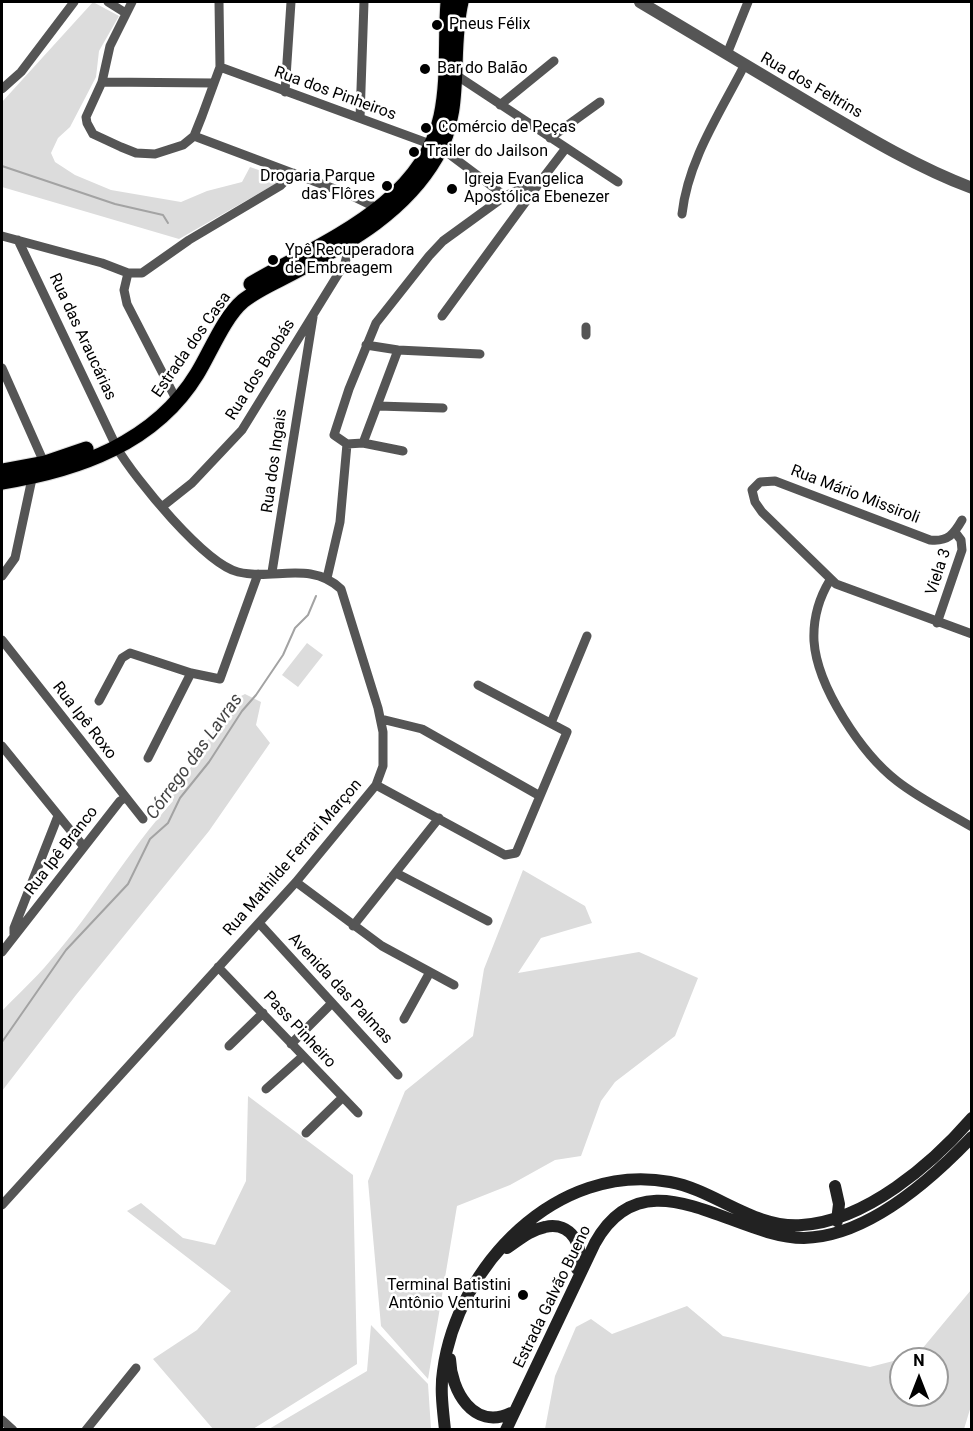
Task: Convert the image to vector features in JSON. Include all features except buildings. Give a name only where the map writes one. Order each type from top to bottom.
[{"type":"main road","name":"Estrada dos Casa","points":[[448,2],[451,72]]},
{"type":"main road","name":"Estrada dos Casa","points":[[2,482],[115,443],[174,396],[199,354],[244,288],[350,235],[383,212],[403,184],[436,147],[451,72],[460,2]]},
{"type":"main road","name":"Estrada dos Casa","points":[[2,471],[40,470]]},
{"type":"main road","points":[[445,1430],[441,1389],[450,1343],[466,1297],[491,1259],[514,1233],[553,1205],[582,1191],[626,1181],[658,1180],[683,1185],[772,1222],[800,1226],[839,1216],[881,1196],[923,1167],[972,1118]]},
{"type":"main road","name":"Estrada Galvão Bueno","points":[[506,1430],[601,1231],[627,1210],[650,1201],[670,1200],[774,1235],[805,1238],[840,1232],[862,1223],[921,1185],[972,1137]]},
{"type":"main road","points":[[740,1223],[793,1230],[822,1229],[832,1226],[839,1216],[835,1186]]},
{"type":"main road","points":[[491,1259],[532,1232],[552,1226],[565,1229],[574,1236],[579,1249],[579,1263],[554,1328]]},
{"type":"main road","points":[[450,1343],[451,1379],[463,1409],[473,1418],[490,1424],[504,1421],[524,1396]]},
{"type":"street","points":[[2,89],[21,72],[75,2]]},
{"type":"street","points":[[108,2],[124,12]]},
{"type":"street","points":[[132,2],[124,12],[110,46],[102,82],[86,117],[93,134],[136,153],[155,154],[183,145],[194,136],[220,67],[219,2]]},
{"type":"street","points":[[285,92],[291,2]]},
{"type":"street","points":[[360,118],[364,2]]},
{"type":"street","name":"Rua dos Feltrins","points":[[640,2],[744,66],[929,170],[972,189]]},
{"type":"street","points":[[727,54],[748,2]]},
{"type":"street","points":[[500,105],[554,61]]},
{"type":"street","points":[[682,214],[684,193],[697,157],[744,66]]},
{"type":"street","name":"Rua dos Pinheiros","points":[[220,67],[436,147],[505,196]]},
{"type":"street","points":[[451,72],[618,182]]},
{"type":"street","points":[[102,82],[214,83]]},
{"type":"street","points":[[550,138],[600,102]]},
{"type":"street","points":[[194,136],[293,173],[383,212]]},
{"type":"street","points":[[442,316],[566,148]]},
{"type":"street","points":[[2,236],[102,263],[128,273],[145,272],[189,240],[280,186],[293,173]]},
{"type":"street","points":[[403,451],[363,443],[347,444],[335,437],[366,345],[382,315],[438,245],[505,196],[543,178]]},
{"type":"street","name":"Rua dos Baobás","points":[[163,506],[192,483],[242,430],[345,263],[350,235]]},
{"type":"street","name":"Rua das Araucárias","points":[[18,240],[115,443]]},
{"type":"street","points":[[128,273],[124,290],[128,304],[174,396]]},
{"type":"street","name":"Rua dos Ingais","points":[[272,572],[314,315]]},
{"type":"street","points":[[366,345],[398,350],[480,354]]},
{"type":"street","points":[[292,349],[307,354]]},
{"type":"street","points":[[363,443],[398,350]]},
{"type":"street","points":[[2,369],[4,380],[40,470],[15,558],[3,575]]},
{"type":"street","points":[[378,406],[443,408]]},
{"type":"street","points":[[115,443],[131,472],[221,565],[235,572],[258,574],[297,572],[327,578],[340,522],[347,444]]},
{"type":"street","name":"Rua Mário Missiroli","points":[[955,532],[947,539],[930,540],[779,482],[765,480],[754,485],[752,493],[758,507],[830,580],[845,589],[972,634]]},
{"type":"street","points":[[955,532],[962,520]]},
{"type":"street","name":"Viela 3","points":[[937,622],[962,550],[962,540],[955,532]]},
{"type":"street","points":[[99,701],[127,654],[137,654],[216,680],[222,677],[258,574]]},
{"type":"street","name":"Rua Mathilde Ferrari Marçon","points":[[2,1205],[259,924],[376,785],[383,766],[385,751],[381,719],[344,596],[341,589],[327,578]]},
{"type":"street","points":[[830,580],[817,612],[814,641],[822,672],[853,734],[896,780],[972,827]]},
{"type":"street","points":[[551,723],[587,636]]},
{"type":"street","name":"Rua Ipê Roxo","points":[[2,640],[143,819]]},
{"type":"street","points":[[148,758],[192,673]]},
{"type":"street","points":[[376,785],[505,855],[513,855],[567,735],[565,731],[551,723],[478,685]]},
{"type":"street","points":[[381,719],[422,729],[540,796]]},
{"type":"street","points":[[2,762],[4,749]]},
{"type":"street","points":[[4,749],[84,847]]},
{"type":"street","name":"Rua Ipê Branco","points":[[2,952],[125,798]]},
{"type":"street","points":[[14,936],[14,928],[58,816]]},
{"type":"street","points":[[353,926],[439,818]]},
{"type":"street","points":[[396,873],[488,921]]},
{"type":"street","points":[[296,882],[353,926],[454,986]]},
{"type":"street","name":"Avenida das Palmas","points":[[259,924],[399,1075]]},
{"type":"street","name":"Pass Pinheiro","points":[[218,967],[358,1113]]},
{"type":"street","points":[[405,1019],[430,972]]},
{"type":"street","points":[[291,1044],[332,1003]]},
{"type":"street","points":[[229,1046],[263,1013]]},
{"type":"street","points":[[266,1089],[303,1056]]},
{"type":"street","points":[[306,1133],[342,1098]]},
{"type":"street","points":[[86,1430],[136,1368]]},
{"type":"street","points":[[2,1420],[13,1430]]},
{"type":"shaded area","points":[[93,2],[119,16],[99,51],[96,77],[70,127],[58,138],[51,153],[55,162],[75,175],[111,190],[181,202],[207,191],[242,182],[250,167],[279,177],[277,183],[179,239],[2,187],[2,102]]},
{"type":"shaded area","points":[[307,643],[323,655],[298,687],[282,675]]},
{"type":"shaded area","points":[[245,694],[261,702],[256,725],[270,743],[209,831],[76,995],[2,1091],[2,1011],[66,942],[141,840],[173,801],[172,797],[233,700]]},
{"type":"shaded area","points":[[523,870],[585,906],[592,923],[541,938],[518,973],[639,952],[698,978],[675,1036],[615,1082],[601,1101],[581,1156],[555,1160],[510,1185],[457,1206],[428,1379],[381,1326],[368,1181],[405,1091],[473,1036],[484,969]]},
{"type":"shaded area","points":[[248,1096],[353,1175],[357,1364],[253,1429],[213,1429],[153,1359],[197,1330],[231,1291],[127,1211],[141,1203],[183,1238],[215,1245],[246,1181]]},
{"type":"shaded area","points":[[971,1290],[971,1406],[964,1429],[545,1429],[555,1376],[576,1327],[591,1319],[612,1334],[687,1306],[723,1336],[870,1367],[889,1362],[889,1407],[949,1407],[949,1347],[924,1347]]},
{"type":"shaded area","points":[[371,1325],[428,1384],[431,1429],[269,1429],[367,1371]]},
{"type":"waterway","points":[[2,166],[115,204],[163,215],[168,223]]},
{"type":"waterway","name":"Córrego das Lavras","points":[[2,1042],[66,950],[128,884],[150,839],[168,823],[180,798],[209,762],[242,711],[256,695],[283,655],[295,628],[308,615],[316,596]]},
{"type":"place","name":"Pneus Félix","points":[[437,25]]},
{"type":"place","name":"Bar do Balão","points":[[425,69]]},
{"type":"place","name":"Comércio de Peças","points":[[426,128]]},
{"type":"place","name":"Trailer do Jailson","points":[[414,152]]},
{"type":"place","name":"Drogaria Parque das Flôres","points":[[387,186]]},
{"type":"place","name":"Igreja Evangelica Apostólica Ebenezer","points":[[452,189]]},
{"type":"place","name":"Ypê Recuperadora de Embreagem","points":[[273,260]]},
{"type":"place","name":"Terminal Batistini Antônio Venturini","points":[[523,1295]]}]
